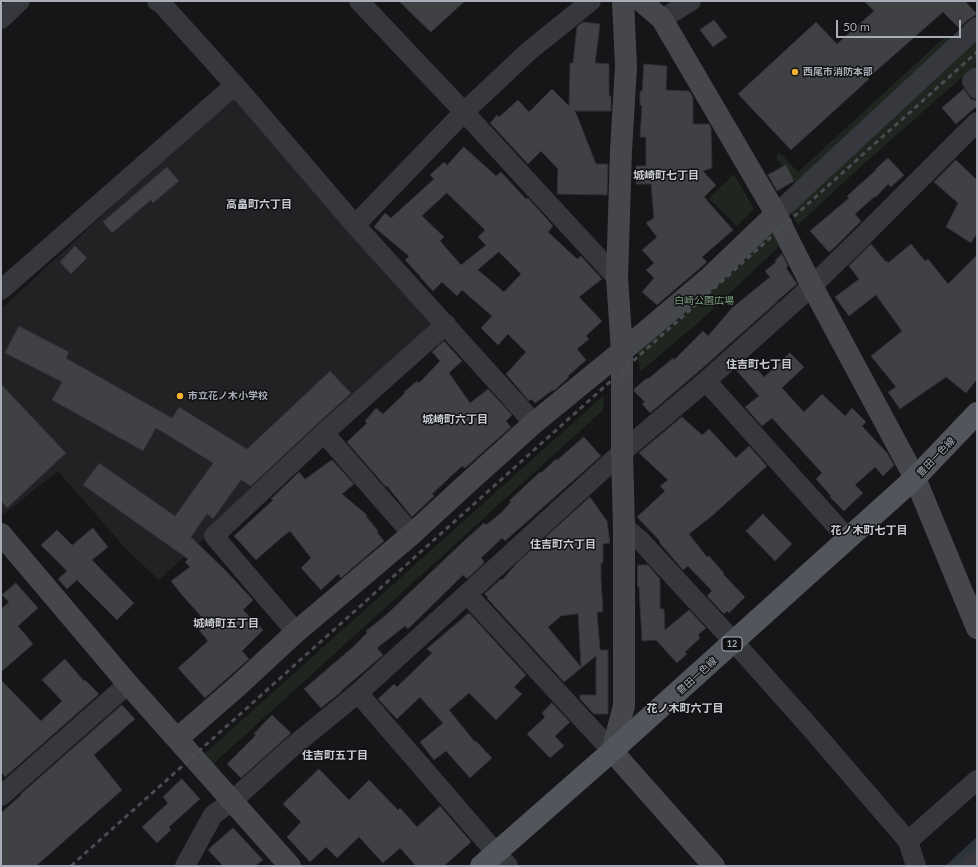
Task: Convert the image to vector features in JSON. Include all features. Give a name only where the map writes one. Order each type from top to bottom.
[{"type":"main road","name":"豊田一色線","points":[[495,861],[612,751],[915,478],[977,413]]},
{"type":"street","points":[[1,19],[20,1]]},
{"type":"street","points":[[157,1],[161,3],[234,85],[355,225],[534,422]]},
{"type":"street","points":[[359,1],[618,278]]},
{"type":"street","points":[[355,225],[464,112],[530,51],[591,1]]},
{"type":"street","points":[[612,751],[624,706],[622,351],[618,278],[621,151],[626,66],[623,1]]},
{"type":"street","points":[[641,1],[662,19],[776,214],[812,286],[915,478],[977,628]]},
{"type":"street","points":[[662,19],[691,1]]},
{"type":"street","points":[[177,739],[240,684],[296,632],[412,534],[534,422],[709,278],[977,27]]},
{"type":"street","points":[[977,77],[972,81],[977,89]]},
{"type":"street","points":[[1,290],[234,85]]},
{"type":"street","points":[[185,866],[213,815],[232,801],[292,747],[358,693],[622,452],[706,381],[812,286],[977,122]]},
{"type":"street","points":[[296,632],[214,536],[324,433],[446,324]]},
{"type":"street","points":[[706,381],[848,539]]},
{"type":"street","points":[[324,433],[412,534]]},
{"type":"street","points":[[624,527],[640,540],[809,726],[908,841],[916,866]]},
{"type":"street","points":[[1,534],[179,743],[290,866]]},
{"type":"street","points":[[467,594],[612,751],[714,866]]},
{"type":"street","points":[[1,795],[128,684]]},
{"type":"street","points":[[358,693],[495,861]]},
{"type":"street","points":[[908,841],[977,780]]},
{"type":"street","points":[[971,866],[977,861]]},
{"type":"shaded area","name":"市立花ノ木小学校","points":[[234,94],[439,322],[159,580],[126,549],[58,471],[4,514],[1,511],[1,309]]},
{"type":"shaded area","points":[[977,837],[977,859],[969,866],[945,866]]},
{"type":"green space","points":[[977,33],[977,64],[857,170],[798,225],[788,208]]},
{"type":"green space","points":[[947,35],[954,40],[797,184],[776,158],[779,152],[798,172]]},
{"type":"green space","points":[[734,174],[754,209],[737,226],[709,199]]},
{"type":"green space","name":"白崎公園広場","points":[[775,223],[784,242],[699,322],[640,372],[637,346]]},
{"type":"green space","points":[[604,395],[603,410],[212,765],[204,754]]},
{"type":"building","points":[[399,1],[465,1],[431,32]]},
{"type":"building","points":[[864,1],[965,1],[977,14],[959,28],[943,12],[868,78],[869,79],[791,150],[738,94],[816,22],[837,44],[874,11]]},
{"type":"building","points":[[714,20],[727,37],[713,47],[700,30]]},
{"type":"building","points":[[583,22],[600,24],[595,63],[609,64],[609,96],[611,96],[611,111],[574,111],[596,164],[608,164],[607,195],[557,194],[558,169],[541,151],[528,164],[490,123],[497,115],[499,117],[518,100],[529,112],[552,89],[569,106],[570,63],[573,63],[577,27]]},
{"type":"building","points":[[644,64],[667,66],[666,90],[689,91],[693,97],[693,124],[709,124],[711,128],[712,168],[703,171],[716,185],[704,197],[733,230],[702,257],[707,262],[657,305],[642,292],[654,278],[646,270],[654,263],[642,250],[657,237],[646,223],[654,218],[651,184],[636,184],[636,166],[646,166],[646,137],[640,137],[642,105],[640,105],[640,91],[642,91]]},
{"type":"building","points":[[964,89],[971,99],[977,102],[977,106],[956,124],[942,108]]},
{"type":"building","points":[[464,147],[496,176],[501,172],[526,199],[528,198],[553,226],[548,232],[577,259],[581,256],[602,279],[579,297],[602,321],[586,336],[589,339],[577,349],[586,360],[554,391],[553,390],[535,403],[531,399],[529,401],[506,374],[526,352],[508,334],[498,345],[481,328],[492,316],[462,290],[457,296],[442,282],[433,291],[405,260],[409,256],[374,227],[385,213],[391,218],[434,179],[430,175],[444,162],[447,165]],"holes":[[[447,193],[485,230],[478,237],[486,245],[461,265],[440,241],[444,237],[422,216]],[[499,252],[521,274],[504,292],[478,270]]]},
{"type":"building","points":[[888,158],[904,175],[891,187],[888,184],[876,197],[875,196],[855,214],[861,221],[829,252],[810,231],[849,198],[847,196]]},
{"type":"building","points":[[956,160],[977,180],[977,233],[971,243],[946,227],[958,203],[934,182]]},
{"type":"building","points":[[786,165],[794,181],[777,191],[768,175]]},
{"type":"building","points":[[167,167],[179,181],[153,203],[151,200],[112,233],[103,222]]},
{"type":"building","points":[[871,244],[888,263],[911,244],[925,261],[928,259],[948,284],[977,255],[977,379],[966,393],[946,377],[900,409],[888,392],[896,387],[871,356],[902,331],[876,295],[849,316],[835,297],[859,279],[849,266]]},
{"type":"building","points":[[75,246],[87,258],[71,274],[60,262]]},
{"type":"building","points":[[782,254],[788,266],[786,268],[797,284],[650,413],[642,404],[645,402],[634,391],[634,389],[673,358],[674,360],[703,331],[708,336],[732,308],[770,277],[765,271],[776,262],[775,261]]},
{"type":"building","points":[[19,326],[69,352],[66,358],[172,418],[179,407],[247,449],[330,371],[351,393],[251,486],[241,480],[213,519],[207,514],[191,537],[253,600],[243,610],[263,630],[242,651],[249,659],[205,698],[178,668],[208,641],[199,630],[207,623],[171,581],[190,567],[185,562],[188,559],[83,485],[99,463],[175,516],[213,463],[156,428],[143,451],[52,400],[62,382],[5,353]]},
{"type":"building","points":[[444,341],[462,361],[449,373],[470,403],[488,389],[512,415],[506,421],[511,427],[465,468],[462,466],[432,494],[434,496],[412,517],[387,486],[386,487],[347,442],[367,423],[365,421],[376,408],[383,414],[405,393],[404,392],[417,381],[419,383],[440,361],[432,352]]},
{"type":"building","points":[[790,353],[804,367],[782,388],[804,412],[822,394],[845,416],[852,408],[866,422],[862,426],[887,453],[894,465],[883,476],[875,467],[855,485],[863,493],[844,511],[830,497],[831,496],[816,479],[822,473],[772,418],[762,426],[745,407],[759,396],[736,370],[748,359],[764,377]]},
{"type":"building","points":[[1,384],[66,453],[7,508],[1,501]]},
{"type":"building","points":[[682,417],[702,435],[709,429],[736,458],[749,446],[767,466],[713,515],[689,534],[707,557],[709,556],[724,573],[723,574],[745,597],[729,613],[727,611],[724,614],[707,596],[712,591],[688,566],[683,570],[659,542],[660,541],[637,517],[665,491],[660,486],[668,480],[639,453]]},
{"type":"building","points":[[584,437],[601,456],[505,541],[502,538],[481,558],[484,563],[468,578],[463,575],[408,629],[405,626],[377,648],[383,655],[321,708],[304,689],[353,647],[367,633],[366,631],[386,615],[484,523],[486,525],[502,512],[511,502],[509,501],[540,472],[541,473]]},
{"type":"building","points":[[332,460],[354,484],[342,494],[367,515],[366,516],[384,541],[341,578],[338,574],[321,590],[301,568],[311,558],[290,531],[256,560],[234,536],[273,500],[271,499],[299,472],[305,479]]},
{"type":"building","points":[[590,497],[607,521],[610,543],[603,544],[603,563],[601,563],[603,612],[597,612],[600,650],[608,650],[608,714],[594,714],[580,699],[580,695],[596,695],[596,656],[564,682],[484,594],[501,579],[502,580],[517,563]],"holes":[[[578,614],[581,667],[548,627],[561,616]]]},
{"type":"building","points":[[763,514],[792,544],[775,561],[746,531]]},
{"type":"building","points":[[93,528],[108,547],[92,560],[134,603],[117,620],[77,580],[67,589],[58,579],[67,571],[41,545],[57,530],[72,545]]},
{"type":"building","points":[[638,565],[648,565],[660,579],[660,609],[664,609],[665,630],[689,610],[706,628],[698,635],[700,638],[685,652],[687,654],[677,663],[656,640],[642,641]]},
{"type":"building","points":[[16,583],[38,608],[18,626],[33,644],[1,672],[1,609],[9,602],[2,595]]},
{"type":"building","points":[[469,613],[526,675],[514,687],[522,694],[496,720],[469,693],[449,710],[475,742],[476,741],[492,758],[470,778],[446,751],[434,760],[420,742],[443,723],[420,697],[397,719],[378,699],[394,684],[397,687],[432,653],[427,649]]},
{"type":"building","points":[[65,659],[84,681],[85,680],[99,694],[5,777],[1,772],[1,680],[41,721],[62,701],[42,680]]},
{"type":"building","points":[[552,703],[570,722],[555,736],[564,746],[550,758],[527,734],[545,717],[542,713]]},
{"type":"building","points":[[122,705],[135,719],[94,755],[122,790],[36,866],[1,866],[1,813]]},
{"type":"building","points":[[272,715],[291,733],[241,778],[227,764],[256,735],[254,734]]},
{"type":"building","points":[[319,769],[349,800],[369,780],[398,810],[400,808],[417,827],[440,806],[471,842],[444,866],[416,866],[400,848],[383,863],[359,837],[337,858],[326,847],[310,862],[287,837],[301,822],[283,804]]},
{"type":"building","points":[[182,779],[200,799],[169,827],[171,830],[157,843],[142,827],[168,803],[163,797]]},
{"type":"building","points":[[233,828],[263,860],[255,866],[223,866],[208,850]]},
{"type":"railway","points":[[71,866],[977,52]]},
{"type":"place","name":"西尾市消防本部","points":[[795,72]]},
{"type":"place","name":"市立花ノ木小学校","points":[[180,396]]},
{"type":"district","name":"城崎町七丁目","points":[[666,175]]},
{"type":"district","name":"高畠町六丁目","points":[[259,204]]},
{"type":"district","name":"住吉町七丁目","points":[[759,364]]},
{"type":"district","name":"城崎町六丁目","points":[[455,419]]},
{"type":"district","name":"花ノ木町七丁目","points":[[869,530]]},
{"type":"district","name":"住吉町六丁目","points":[[563,544]]},
{"type":"district","name":"城崎町五丁目","points":[[226,623]]},
{"type":"district","name":"花ノ木町六丁目","points":[[685,708]]},
{"type":"district","name":"住吉町五丁目","points":[[335,755]]}]
